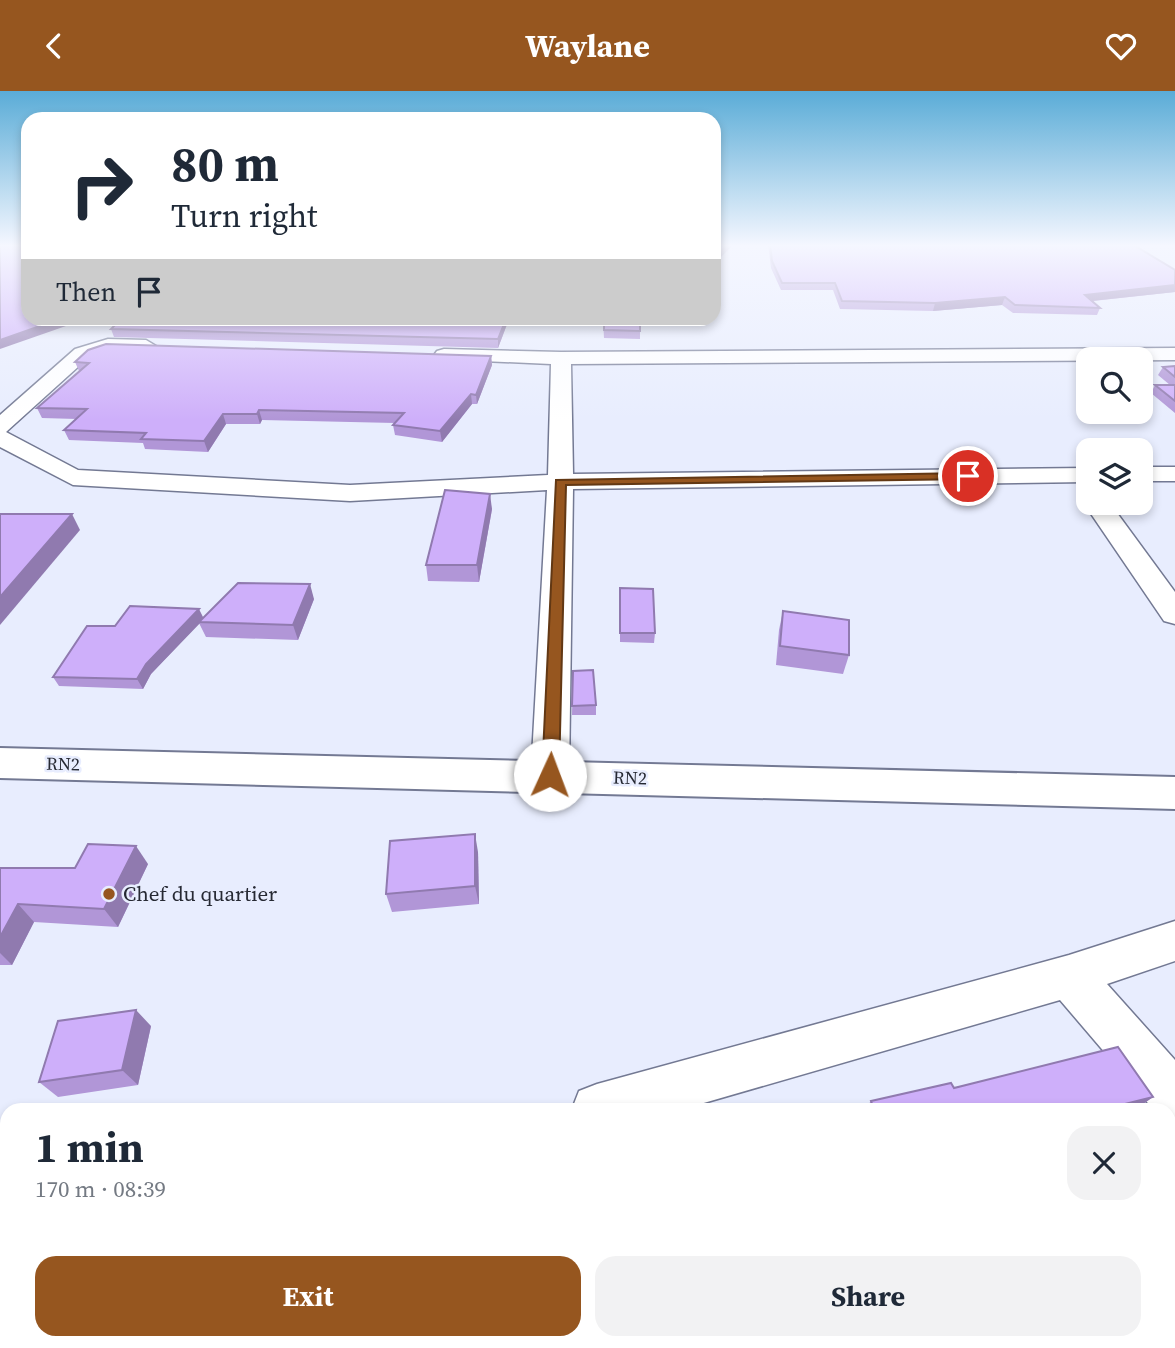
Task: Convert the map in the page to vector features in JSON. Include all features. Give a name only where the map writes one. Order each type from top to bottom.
[{"type":"main road","name":"RN2","points":[[0,763],[1175,793]]},
{"type":"street","points":[[0,427],[82,353],[108,345],[163,347]]},
{"type":"street","points":[[424,354],[561,358],[1175,354]]},
{"type":"street","points":[[550,775],[560,482],[561,358]]},
{"type":"street","points":[[0,438],[73,477],[350,493],[560,482],[1076,480]]},
{"type":"street","points":[[1153,474],[1175,474]]},
{"type":"street","points":[[1105,515],[1175,614]]},
{"type":"street","points":[[618,1103],[1069,976],[1175,941]]},
{"type":"street","points":[[1069,976],[1175,1097]]},
{"type":"building","points":[[0,303],[21,303],[21,326],[40,326],[0,340]]},
{"type":"building","points":[[1012,303],[1094,303],[1100,308],[1015,305]]},
{"type":"building","points":[[114,326],[503,326],[498,339],[111,329]]},
{"type":"building","points":[[604,326],[640,326],[640,331],[604,330]]},
{"type":"building","points":[[106,344],[491,356],[476,395],[471,394],[440,431],[393,425],[404,413],[259,410],[257,414],[223,414],[204,441],[141,439],[146,433],[64,430],[87,409],[37,408],[89,363],[75,362],[88,350]]},
{"type":"building","points":[[1175,366],[1175,377],[1163,367]]},
{"type":"building","points":[[1155,385],[1175,385],[1175,401]]},
{"type":"building","points":[[445,490],[490,494],[477,565],[426,565]]},
{"type":"building","points":[[0,514],[72,514],[0,597]]},
{"type":"building","points":[[238,583],[310,584],[293,625],[199,622]]},
{"type":"building","points":[[620,588],[653,589],[655,633],[620,633]]},
{"type":"building","points":[[130,606],[199,609],[146,664],[137,679],[53,677],[87,626],[115,626]]},
{"type":"building","points":[[783,611],[849,620],[849,655],[780,646]]},
{"type":"building","points":[[593,670],[596,705],[572,706],[573,671]]},
{"type":"building","points":[[475,834],[475,886],[386,894],[390,841]]},
{"type":"building","points":[[88,844],[136,846],[104,909],[18,904],[0,937],[0,868],[75,868]]},
{"type":"building","points":[[136,1010],[122,1070],[39,1082],[58,1021]]},
{"type":"building","points":[[1118,1047],[1153,1097],[1129,1103],[871,1101],[951,1083],[954,1088]]},
{"type":"place","name":"Chef du quartier","points":[[109,894]]},
{"type":"route","points":[[550,775],[560,482],[968,476]]}]
